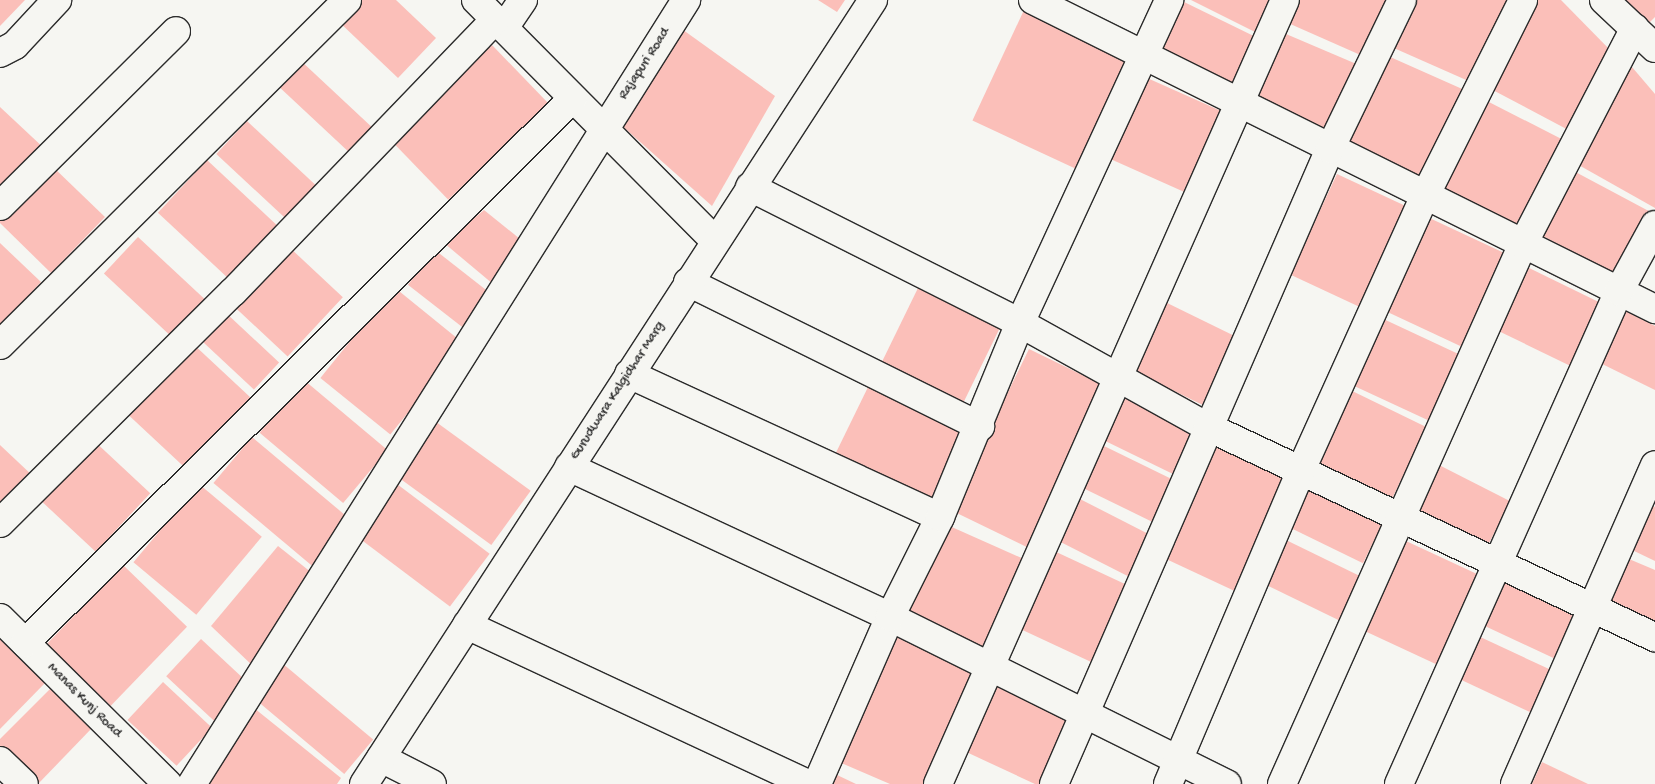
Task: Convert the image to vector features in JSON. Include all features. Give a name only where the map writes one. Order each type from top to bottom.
[{"type":"street","points":[[0,53],[15,45],[57,0]]},
{"type":"street","points":[[0,345],[347,0]]},
{"type":"street","points":[[476,0],[715,240]]},
{"type":"street","points":[[0,524],[522,0]]},
{"type":"street","name":"Rajapuri Road","points":[[192,784],[603,128],[686,0]]},
{"type":"street","name":"Gurudwara Kalgidhar Marg","points":[[364,784],[715,240],[873,0]]},
{"type":"street","points":[[1033,0],[1142,58],[1655,309]]},
{"type":"street","points":[[817,784],[890,617],[940,517],[980,426],[1020,323],[1169,0]]},
{"type":"street","points":[[938,784],[991,668],[1235,104],[1285,0]]},
{"type":"street","points":[[1054,784],[1086,715],[1208,427],[1330,150],[1402,0]]},
{"type":"street","points":[[1173,772],[1301,470],[1425,196],[1523,0]]},
{"type":"street","points":[[1604,0],[1655,48]]},
{"type":"street","points":[[1282,784],[1523,244],[1635,28]]},
{"type":"street","points":[[0,206],[176,31]]},
{"type":"street","points":[[25,643],[573,98]]},
{"type":"street","points":[[750,187],[1020,323],[1208,427],[1655,637]]},
{"type":"street","points":[[1399,784],[1619,291],[1655,225]]},
{"type":"street","points":[[688,282],[980,426]]},
{"type":"street","points":[[629,374],[940,517]]},
{"type":"street","points":[[1515,784],[1655,466]]},
{"type":"street","points":[[569,467],[890,617],[1086,715],[1173,772],[1227,784]]},
{"type":"street","name":"Manas Kunj Road","points":[[0,618],[168,784]]},
{"type":"street","points":[[467,625],[808,784]]},
{"type":"street","points":[[381,758],[432,784]]},
{"type":"street","points":[[0,761],[24,784]]},
{"type":"building","points":[[0,0],[25,0],[0,26]]},
{"type":"building","points":[[356,0],[396,0],[436,38],[398,78],[337,20]]},
{"type":"building","points":[[818,0],[845,0],[837,12]]},
{"type":"building","points":[[1180,0],[1257,38],[1231,91],[1154,53]]},
{"type":"building","points":[[1191,0],[1271,0],[1255,32]]},
{"type":"building","points":[[1299,0],[1390,0],[1365,57],[1288,23]]},
{"type":"building","points":[[1407,0],[1510,0],[1473,83],[1387,45]]},
{"type":"building","points":[[1530,0],[1561,0],[1615,55],[1574,133],[1487,87]]},
{"type":"building","points":[[1618,0],[1655,0],[1655,17],[1646,26]]},
{"type":"building","points":[[1024,10],[1127,58],[1076,169],[972,121]]},
{"type":"building","points":[[679,27],[775,96],[712,206],[620,124]]},
{"type":"building","points":[[1279,31],[1360,65],[1328,140],[1247,106]]},
{"type":"building","points":[[492,45],[548,103],[448,200],[392,142]]},
{"type":"building","points":[[1379,52],[1464,90],[1424,180],[1339,142]]},
{"type":"building","points":[[300,60],[382,136],[359,161],[277,85]]},
{"type":"building","points":[[1626,60],[1655,94],[1655,208],[1568,159]]},
{"type":"building","points":[[1136,73],[1223,112],[1187,193],[1100,154]]},
{"type":"building","points":[[1485,100],[1568,142],[1520,236],[1437,194]]},
{"type":"building","points":[[0,107],[46,150],[0,194]]},
{"type":"building","points":[[247,121],[323,192],[292,225],[216,154]]},
{"type":"building","points":[[207,160],[277,225],[228,278],[158,213]]},
{"type":"building","points":[[51,165],[105,217],[51,273],[0,223],[0,217]]},
{"type":"building","points":[[1568,168],[1650,212],[1616,275],[1534,232]]},
{"type":"building","points":[[1337,174],[1413,209],[1366,310],[1290,275]]},
{"type":"building","points":[[484,210],[520,239],[493,284],[444,243]]},
{"type":"building","points":[[1423,215],[1509,255],[1466,348],[1379,308]]},
{"type":"building","points":[[138,237],[210,304],[176,340],[104,274]]},
{"type":"building","points":[[0,243],[41,282],[0,326]]},
{"type":"building","points":[[288,246],[343,297],[288,356],[233,305]]},
{"type":"building","points":[[435,250],[494,296],[467,331],[408,285]]},
{"type":"building","points":[[1525,266],[1606,305],[1575,368],[1494,329]]},
{"type":"building","points":[[394,287],[464,344],[390,435],[320,378]]},
{"type":"building","points":[[918,288],[1000,328],[960,410],[878,370]]},
{"type":"building","points":[[1161,300],[1239,338],[1206,406],[1128,368]]},
{"type":"building","points":[[1620,308],[1655,326],[1655,390],[1594,360]]},
{"type":"building","points":[[225,312],[279,362],[254,390],[200,339]]},
{"type":"building","points":[[1377,316],[1459,354],[1429,421],[1346,382]]},
{"type":"building","points":[[191,342],[250,397],[185,467],[126,412]]},
{"type":"building","points":[[1029,349],[1108,388],[1030,548],[951,510]]},
{"type":"building","points":[[304,380],[387,450],[343,503],[260,433]]},
{"type":"building","points":[[870,383],[967,430],[931,505],[834,458]]},
{"type":"building","points":[[1344,387],[1427,427],[1389,505],[1306,464]]},
{"type":"building","points":[[1121,392],[1197,429],[1175,475],[1099,438]]},
{"type":"building","points":[[432,419],[531,491],[491,545],[393,473]]},
{"type":"building","points":[[252,437],[351,520],[312,566],[213,483]]},
{"type":"building","points":[[91,438],[150,493],[96,552],[36,497]]},
{"type":"building","points":[[1218,442],[1294,477],[1240,594],[1164,558]]},
{"type":"building","points":[[0,445],[34,477],[0,513]]},
{"type":"building","points":[[1102,445],[1176,481],[1155,523],[1081,487]]},
{"type":"building","points":[[1439,465],[1510,501],[1485,550],[1414,514]]},
{"type":"building","points":[[389,478],[490,554],[450,607],[349,531]]},
{"type":"building","points":[[1313,481],[1386,517],[1363,563],[1290,528]]},
{"type":"building","points":[[199,484],[262,537],[196,615],[133,562]]},
{"type":"building","points":[[1076,497],[1155,537],[1134,579],[1055,539]]},
{"type":"building","points":[[1651,505],[1655,507],[1655,561],[1630,549]]},
{"type":"building","points":[[945,524],[1033,563],[993,652],[906,613]]},
{"type":"building","points":[[1286,540],[1362,577],[1341,621],[1265,584]]},
{"type":"building","points":[[1406,541],[1487,579],[1445,668],[1364,631]]},
{"type":"building","points":[[278,546],[312,573],[255,668],[211,626]]},
{"type":"building","points":[[1052,550],[1131,587],[1095,664],[1016,627]]},
{"type":"building","points":[[1629,559],[1655,570],[1655,632],[1607,613]]},
{"type":"building","points":[[123,565],[187,627],[111,706],[47,644]]},
{"type":"building","points":[[1499,572],[1581,610],[1558,660],[1476,622]]},
{"type":"building","points":[[887,633],[980,673],[931,784],[890,784],[832,759]]},
{"type":"building","points":[[1476,635],[1554,671],[1534,714],[1456,678]]},
{"type":"building","points":[[0,639],[45,683],[0,729]]},
{"type":"building","points":[[201,639],[251,686],[217,723],[166,676]]},
{"type":"building","points":[[282,663],[373,739],[344,774],[253,697]]},
{"type":"building","points":[[163,682],[212,728],[177,766],[128,720]]},
{"type":"building","points":[[993,685],[1070,721],[1041,784],[1035,784],[963,750]]},
{"type":"building","points":[[51,688],[92,728],[38,784],[30,784],[0,755],[0,739]]},
{"type":"building","points":[[249,704],[341,778],[337,784],[204,784]]},
{"type":"building","points":[[1542,762],[1588,784],[1532,784]]},
{"type":"building","points":[[835,774],[856,784],[830,784]]}]
